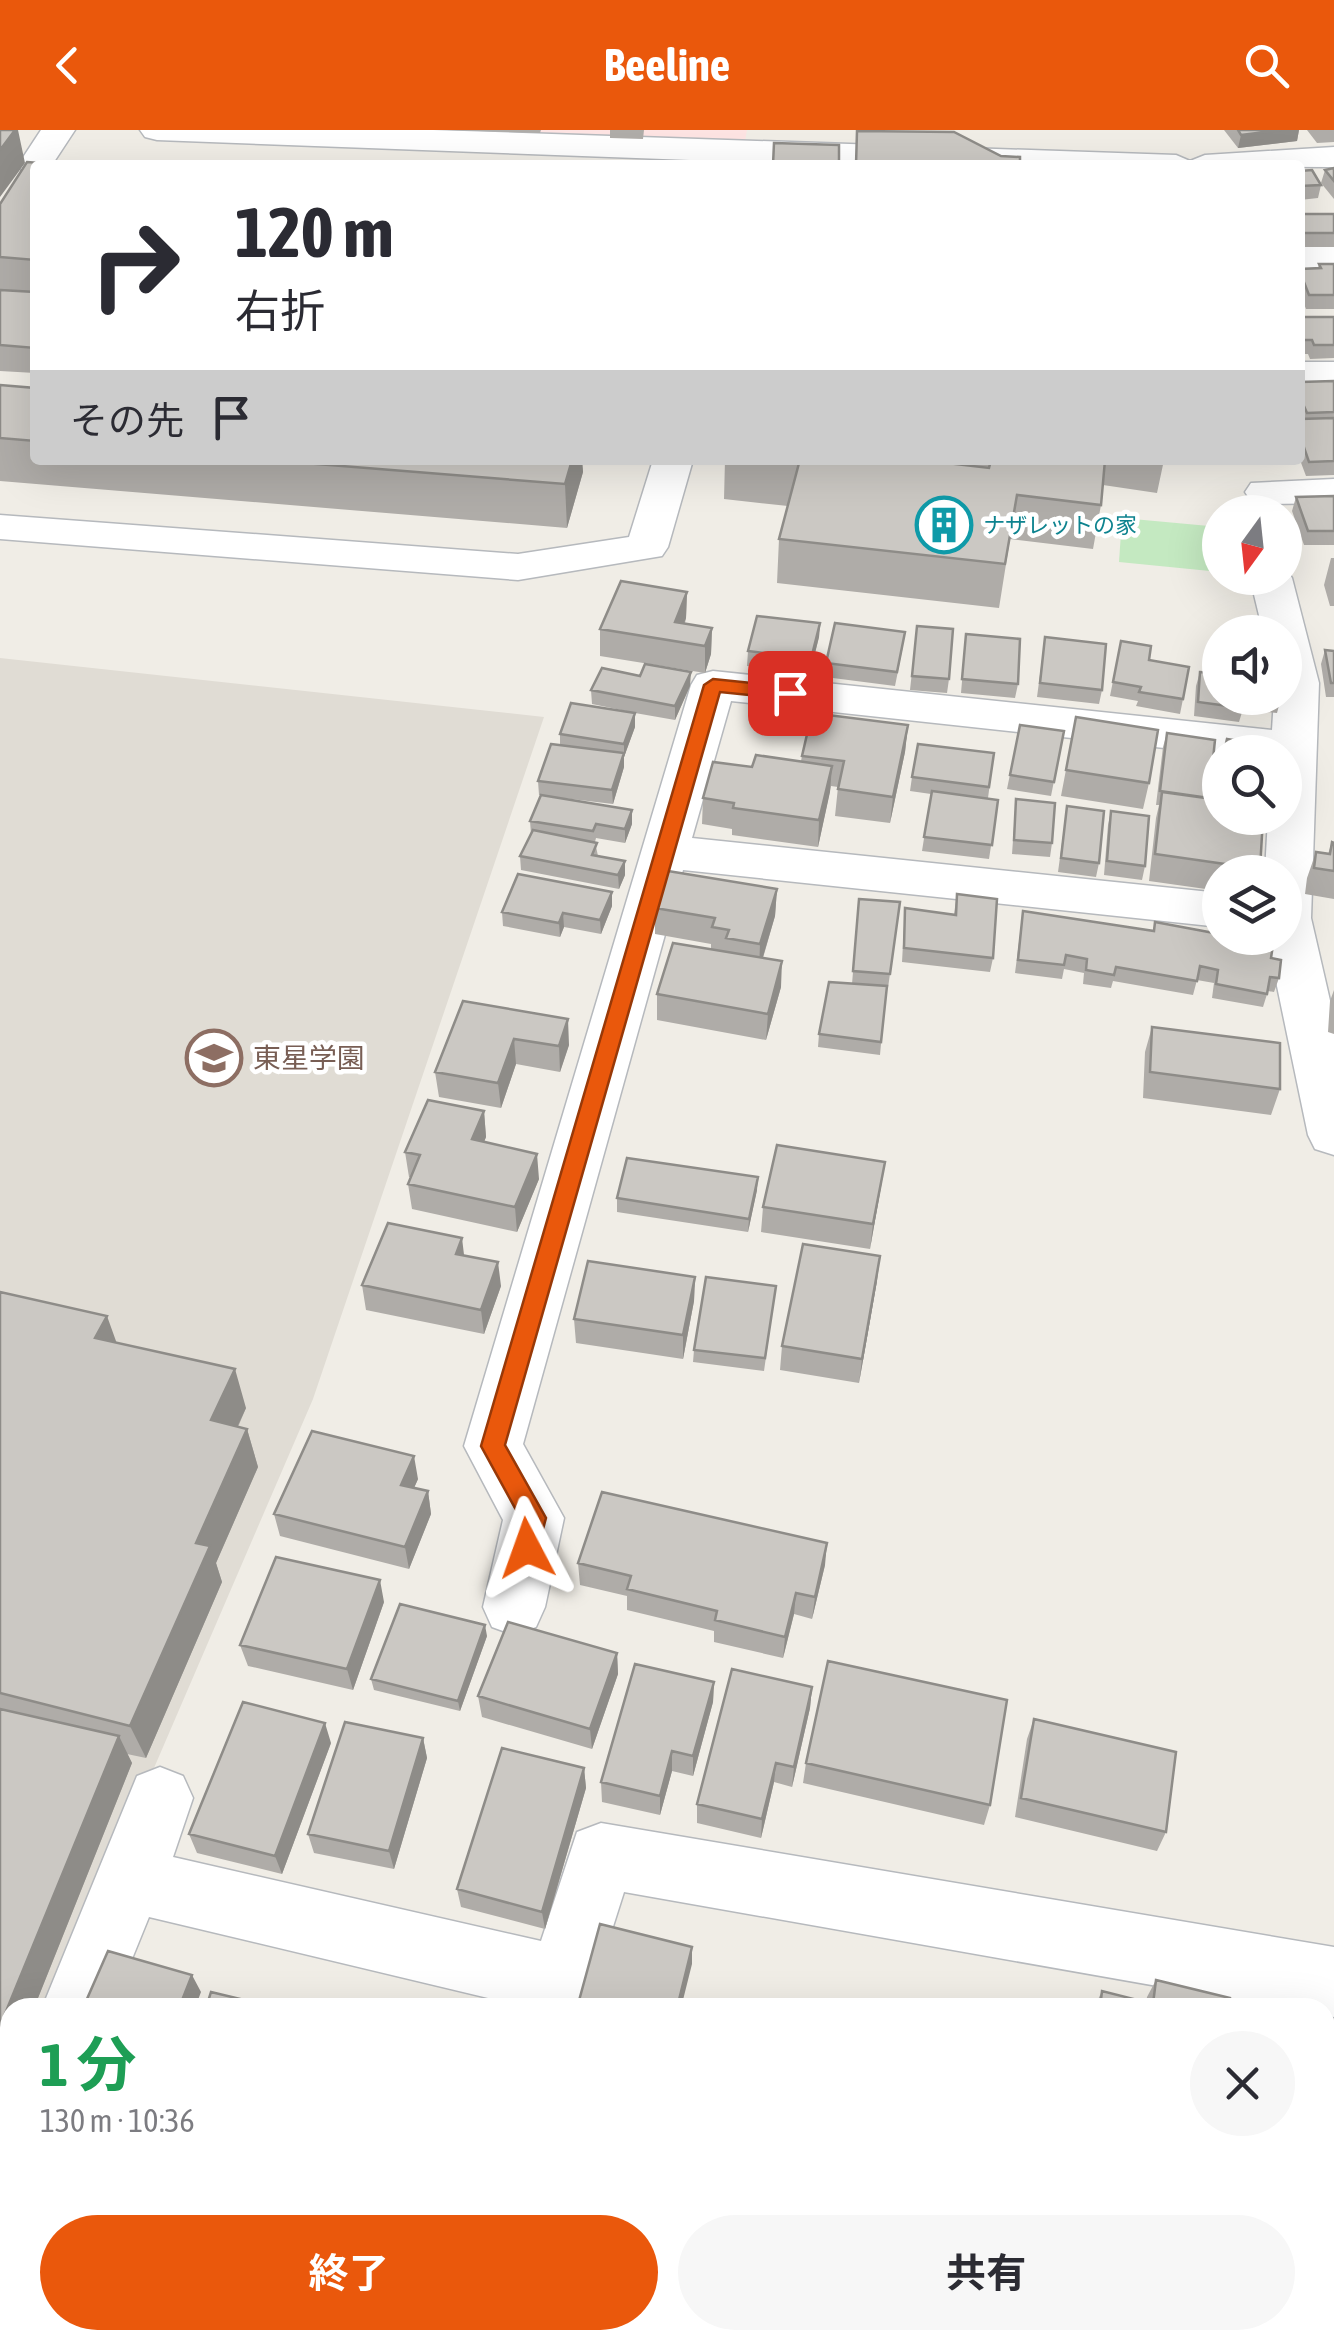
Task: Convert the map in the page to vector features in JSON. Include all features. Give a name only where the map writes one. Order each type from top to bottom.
[{"type":"street","points":[[38,160],[58,130]]},
{"type":"street","points":[[157,130],[824,160]]},
{"type":"street","points":[[1185,130],[1194,160]]},
{"type":"street","points":[[1277,160],[1334,156]]},
{"type":"street","points":[[1305,257],[1334,258]]},
{"type":"street","points":[[1305,373],[1334,373]]},
{"type":"street","points":[[0,527],[518,568],[647,547],[672,465]]},
{"type":"street","points":[[1264,488],[1334,491]]},
{"type":"street","points":[[1282,595],[1311,639],[1297,684],[1295,735]]},
{"type":"street","points":[[514,1607],[534,1518],[493,1446],[713,685],[1202,737]]},
{"type":"street","points":[[665,852],[1202,908]]},
{"type":"street","points":[[1302,947],[1334,1134]]},
{"type":"street","points":[[81,1998],[131,1880],[160,1798]]},
{"type":"street","points":[[131,1880],[564,1981],[600,1854],[1334,1982]]},
{"type":"shaded area","points":[[157,130],[747,130],[743,152]]},
{"type":"shaded area","name":"東星学園","points":[[0,658],[544,717],[313,1399],[55,1998],[0,1998]]},
{"type":"green space","points":[[1122,518],[1202,525],[1202,570],[1119,562]]},
{"type":"building","points":[[0,130],[15,130],[0,150]]},
{"type":"building","points":[[1238,130],[1281,130],[1241,135]]},
{"type":"building","points":[[857,131],[954,132],[1001,156],[1020,157],[1020,160],[856,160]]},
{"type":"building","points":[[774,143],[839,145],[839,160],[773,160]]},
{"type":"building","points":[[30,162],[30,260],[0,257],[0,204]]},
{"type":"building","points":[[1312,170],[1321,185],[1305,186],[1305,171]]},
{"type":"building","points":[[1305,214],[1334,214],[1334,233],[1305,233]]},
{"type":"building","points":[[1319,264],[1334,264],[1334,295],[1309,295],[1305,269],[1321,268]]},
{"type":"building","points":[[0,290],[30,292],[30,348],[0,345]]},
{"type":"building","points":[[1305,317],[1334,317],[1334,345],[1314,345],[1312,340],[1305,340]]},
{"type":"building","points":[[1334,381],[1334,412],[1307,413],[1305,382]]},
{"type":"building","points":[[0,385],[30,388],[30,441],[0,438]]},
{"type":"building","points":[[1334,418],[1334,461],[1309,462],[1305,419]]},
{"type":"building","points":[[329,465],[571,465],[565,484]]},
{"type":"building","points":[[798,465],[1105,465],[1101,505],[1017,495],[1005,564],[779,539]]},
{"type":"building","points":[[1334,496],[1334,531],[1308,531],[1302,497]]},
{"type":"building","points":[[621,581],[687,592],[675,622],[712,628],[705,646],[600,629]]},
{"type":"building","points":[[757,616],[820,623],[811,659],[748,651]]},
{"type":"building","points":[[835,623],[905,632],[897,672],[826,663]]},
{"type":"building","points":[[917,626],[953,629],[949,679],[912,676]]},
{"type":"building","points":[[966,634],[1020,639],[1018,684],[962,679]]},
{"type":"building","points":[[1045,637],[1106,644],[1102,690],[1040,683]]},
{"type":"building","points":[[1121,641],[1151,646],[1149,660],[1189,667],[1183,699],[1139,692],[1141,687],[1113,682]]},
{"type":"building","points":[[1325,650],[1334,651],[1334,683],[1331,683]]},
{"type":"building","points":[[645,664],[691,672],[675,706],[591,690],[602,668],[640,676]]},
{"type":"building","points":[[1200,672],[1202,672],[1202,703],[1198,702]]},
{"type":"building","points":[[571,703],[635,713],[624,744],[560,734]]},
{"type":"building","points":[[812,713],[908,725],[893,797],[838,789],[844,761],[802,756]]},
{"type":"building","points":[[1076,717],[1158,730],[1149,783],[1066,770]]},
{"type":"building","points":[[1020,725],[1064,731],[1054,782],[1010,775]]},
{"type":"building","points":[[1167,733],[1202,738],[1202,797],[1160,791]]},
{"type":"building","points":[[551,744],[624,753],[612,790],[538,781]]},
{"type":"building","points":[[918,744],[994,753],[989,787],[912,777]]},
{"type":"building","points":[[756,755],[832,766],[819,820],[733,808],[734,803],[703,798],[713,762],[752,767]]},
{"type":"building","points":[[932,791],[998,800],[992,845],[924,837]]},
{"type":"building","points":[[1162,792],[1202,798],[1202,835],[1262,835],[1261,855],[1202,855],[1202,861],[1155,854]]},
{"type":"building","points":[[541,795],[632,810],[625,829],[596,824],[593,831],[530,821]]},
{"type":"building","points":[[1016,799],[1055,803],[1052,843],[1014,840]]},
{"type":"building","points":[[1067,806],[1104,811],[1099,863],[1061,858]]},
{"type":"building","points":[[1111,811],[1149,816],[1145,866],[1107,861]]},
{"type":"building","points":[[533,830],[597,843],[592,855],[625,861],[618,875],[520,856]]},
{"type":"building","points":[[1332,842],[1334,871],[1314,868],[1316,852],[1330,854]]},
{"type":"building","points":[[668,871],[777,889],[760,944],[726,938],[729,930],[712,927],[715,918],[655,908]]},
{"type":"building","points":[[518,874],[612,892],[600,920],[563,913],[559,923],[502,912]]},
{"type":"building","points":[[957,894],[997,899],[993,958],[904,948],[905,908],[956,915]]},
{"type":"building","points":[[859,899],[900,902],[890,974],[853,971]]},
{"type":"building","points":[[1023,911],[1154,931],[1155,922],[1202,931],[1202,955],[1271,955],[1281,960],[1279,978],[1270,977],[1267,994],[1216,984],[1218,970],[1200,966],[1197,981],[1116,967],[1114,975],[1086,970],[1087,959],[1066,955],[1064,965],[1018,960]]},
{"type":"building","points":[[673,943],[782,961],[768,1014],[657,994]]},
{"type":"building","points":[[829,982],[887,986],[881,1042],[819,1034]]},
{"type":"building","points":[[463,1001],[568,1019],[559,1046],[514,1039],[498,1083],[435,1072]]},
{"type":"building","points":[[1152,1027],[1280,1043],[1280,1089],[1150,1072]]},
{"type":"building","points":[[428,1100],[484,1111],[472,1139],[537,1154],[515,1207],[408,1184],[420,1155],[405,1152]]},
{"type":"building","points":[[777,1145],[885,1162],[873,1224],[763,1207]]},
{"type":"building","points":[[627,1158],[758,1177],[749,1219],[617,1198]]},
{"type":"building","points":[[388,1223],[462,1238],[456,1254],[498,1262],[481,1310],[362,1285]]},
{"type":"building","points":[[803,1244],[880,1256],[862,1359],[782,1346]]},
{"type":"building","points":[[588,1261],[695,1277],[683,1335],[574,1319]]},
{"type":"building","points":[[706,1277],[776,1286],[765,1358],[694,1350]]},
{"type":"building","points":[[0,1292],[107,1316],[95,1338],[235,1369],[211,1420],[247,1429],[196,1543],[210,1546],[130,1726],[0,1693]]},
{"type":"building","points":[[312,1431],[414,1456],[401,1485],[428,1491],[405,1547],[274,1514]]},
{"type":"building","points":[[602,1492],[827,1543],[815,1597],[796,1593],[785,1637],[715,1620],[717,1611],[627,1589],[631,1576],[578,1563]]},
{"type":"building","points":[[276,1557],[380,1580],[347,1669],[240,1645]]},
{"type":"building","points":[[400,1604],[485,1625],[458,1701],[371,1679]]},
{"type":"building","points":[[508,1622],[617,1653],[590,1729],[478,1696]]},
{"type":"building","points":[[828,1661],[1007,1700],[990,1805],[806,1763]]},
{"type":"building","points":[[635,1664],[714,1682],[693,1756],[672,1751],[660,1796],[601,1782]]},
{"type":"building","points":[[732,1669],[812,1687],[794,1767],[776,1763],[762,1819],[697,1804]]},
{"type":"building","points":[[243,1702],[325,1723],[275,1856],[189,1834]]},
{"type":"building","points":[[0,1709],[119,1736],[11,1998],[0,1998]]},
{"type":"building","points":[[1034,1719],[1176,1752],[1166,1832],[1021,1798]]},
{"type":"building","points":[[345,1722],[423,1738],[389,1851],[308,1834]]},
{"type":"building","points":[[502,1748],[584,1768],[542,1912],[457,1889]]},
{"type":"building","points":[[600,1924],[692,1947],[679,1998],[580,1998]]},
{"type":"building","points":[[108,1951],[192,1975],[183,1998],[87,1998]]},
{"type":"building","points":[[1156,1980],[1230,1998],[1154,1998]]},
{"type":"building","points":[[1102,1991],[1129,1998],[1101,1998]]},
{"type":"building","points":[[211,1992],[236,1998],[209,1998]]},
{"type":"place","name":"ナザレットの家","points":[[944,525]]},
{"type":"place","name":"東星学園","points":[[214,1058]]},
{"type":"route","points":[[527,1548],[534,1518],[493,1446],[713,685],[790,693]]}]
